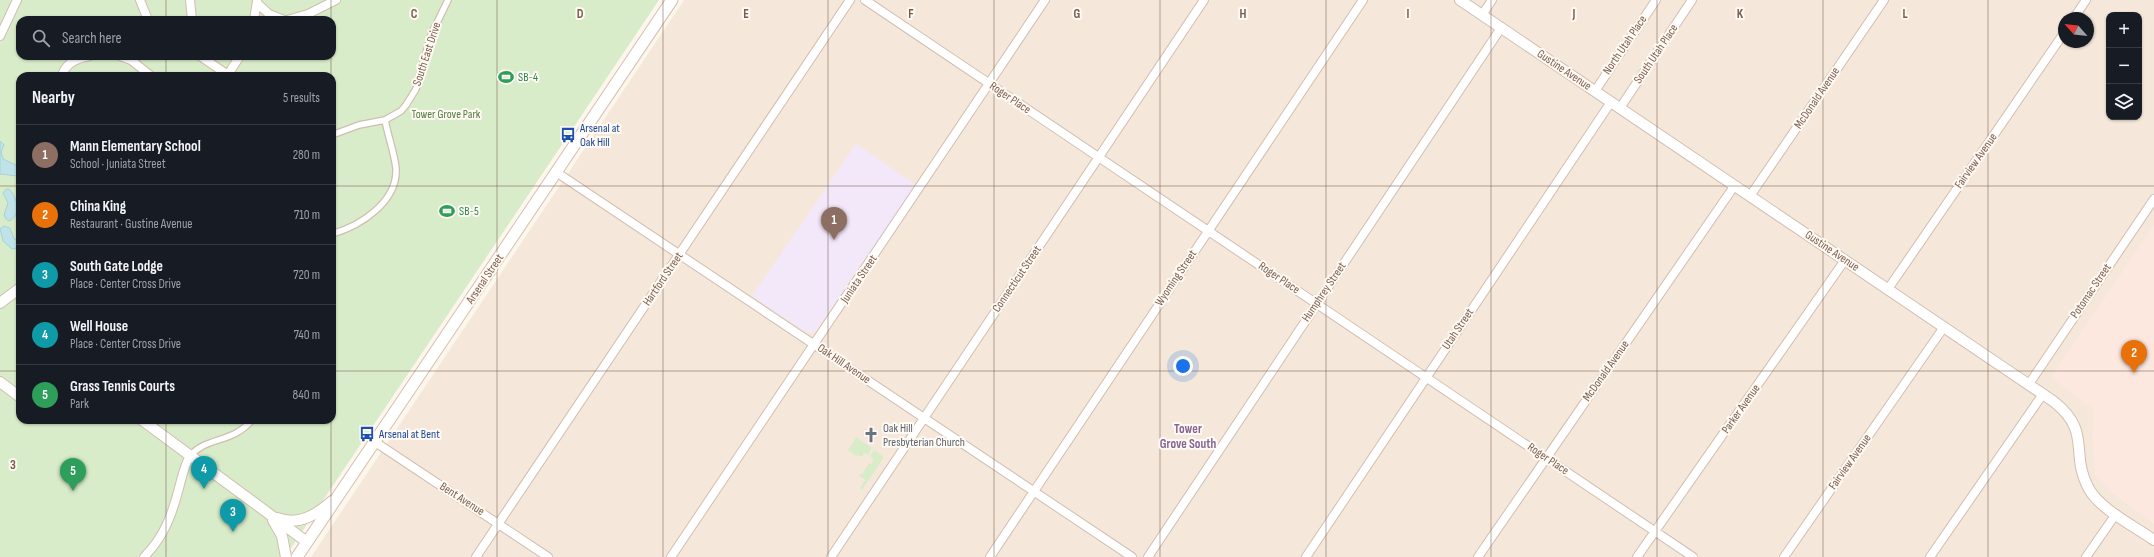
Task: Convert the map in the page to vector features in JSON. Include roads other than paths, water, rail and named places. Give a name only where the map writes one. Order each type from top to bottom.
[{"type":"main road","name":"Arsenal Street","points":[[297,557],[672,0]]},
{"type":"street","points":[[0,36],[17,0]]},
{"type":"street","points":[[140,0],[146,16]]},
{"type":"street","points":[[190,0],[192,16]]},
{"type":"street","points":[[300,16],[308,14],[336,0]]},
{"type":"street","name":"South East Drive","points":[[336,134],[359,125],[385,120],[400,111],[416,89],[431,35],[448,0]]},
{"type":"street","name":"Hartford Street","points":[[476,557],[850,0]]},
{"type":"street","name":"Roger Place","points":[[865,0],[1693,557]]},
{"type":"street","name":"Juniata Street","points":[[671,557],[815,345],[1045,0]]},
{"type":"street","name":"Connecticut Street","points":[[831,557],[1204,0]]},
{"type":"street","name":"Wyoming Street","points":[[990,557],[1362,0]]},
{"type":"street","name":"Gustine Avenue","points":[[1460,0],[2061,407],[2074,421],[2085,482],[2095,497],[2116,514],[2154,540]]},
{"type":"street","points":[[1482,15],[1492,0]]},
{"type":"street","name":"North Utah Place","points":[[1595,91],[1656,0]]},
{"type":"street","name":"South Utah Place","points":[[1620,108],[1692,0]]},
{"type":"street","name":"McDonald Avenue","points":[[1750,196],[1884,0]]},
{"type":"street","points":[[2078,12],[2086,0]]},
{"type":"street","points":[[257,2],[269,14],[274,16]]},
{"type":"street","points":[[255,16],[257,2]]},
{"type":"street","name":"Humphrey Street","points":[[1148,557],[1316,303],[1501,28]]},
{"type":"street","name":"Fairview Avenue","points":[[1888,289],[2058,42]]},
{"type":"street","points":[[64,72],[70,63],[79,60]]},
{"type":"street","points":[[131,60],[146,72]]},
{"type":"street","points":[[206,60],[223,72]]},
{"type":"street","points":[[229,72],[237,60]]},
{"type":"street","name":"Utah Street","points":[[1306,557],[1611,102]]},
{"type":"street","points":[[336,232],[370,217],[393,186],[396,169],[385,120]]},
{"type":"street","name":"Oak Hill Avenue","points":[[556,172],[680,253],[747,301],[1132,557]]},
{"type":"street","name":"McDonald Avenue","points":[[1478,557],[1735,185]]},
{"type":"street","name":"Potomac Street","points":[[2029,384],[2154,199]]},
{"type":"street","name":"Parker Avenue","points":[[1637,557],[1845,260]]},
{"type":"street","points":[[0,303],[16,291]]},
{"type":"street","name":"Fairview Avenue","points":[[1784,557],[1944,327]]},
{"type":"street","points":[[0,382],[16,395]]},
{"type":"street","points":[[1930,557],[2043,394]]},
{"type":"street","points":[[147,424],[307,542]]},
{"type":"street","points":[[144,557],[162,536],[168,524],[183,472],[190,456],[204,446],[238,434],[248,424]]},
{"type":"street","name":"Bent Avenue","points":[[375,442],[548,557]]},
{"type":"street","points":[[269,515],[282,520],[303,520],[317,513],[340,494]]},
{"type":"street","points":[[2086,557],[2116,514]]},
{"type":"street","points":[[269,515],[282,536],[286,557]]},
{"type":"water","points":[[0,141],[4,145],[1,152],[3,159],[16,165],[16,176],[0,174]]},
{"type":"water","points":[[6,189],[9,189],[16,201],[16,215],[9,221],[4,215],[8,203],[3,193]]},
{"type":"water","points":[[4,226],[10,228],[14,239],[16,239],[16,248],[12,249],[3,241],[0,229]]},
{"type":"place","name":"SB-4","points":[[506,77]]},
{"type":"place","name":"Arsenal at Oak Hill","points":[[568,135]]},
{"type":"place","name":"SB-5","points":[[447,211]]},
{"type":"place","name":"Mann Elementary School","points":[[834,240]]},
{"type":"place","name":"China King","points":[[2134,373]]},
{"type":"place","name":"Arsenal at Bent","points":[[367,434]]},
{"type":"place","name":"Oak Hill Presbyterian Church","points":[[871,435]]},
{"type":"place","name":"Well House","points":[[204,489]]},
{"type":"place","name":"Grass Tennis Courts","points":[[73,491]]},
{"type":"place","name":"South Gate Lodge","points":[[233,532]]},
{"type":"district","name":"Tower Grove South","points":[[1188,436]]},
{"type":"park label","name":"Tower Grove Park","points":[[446,114]]}]
